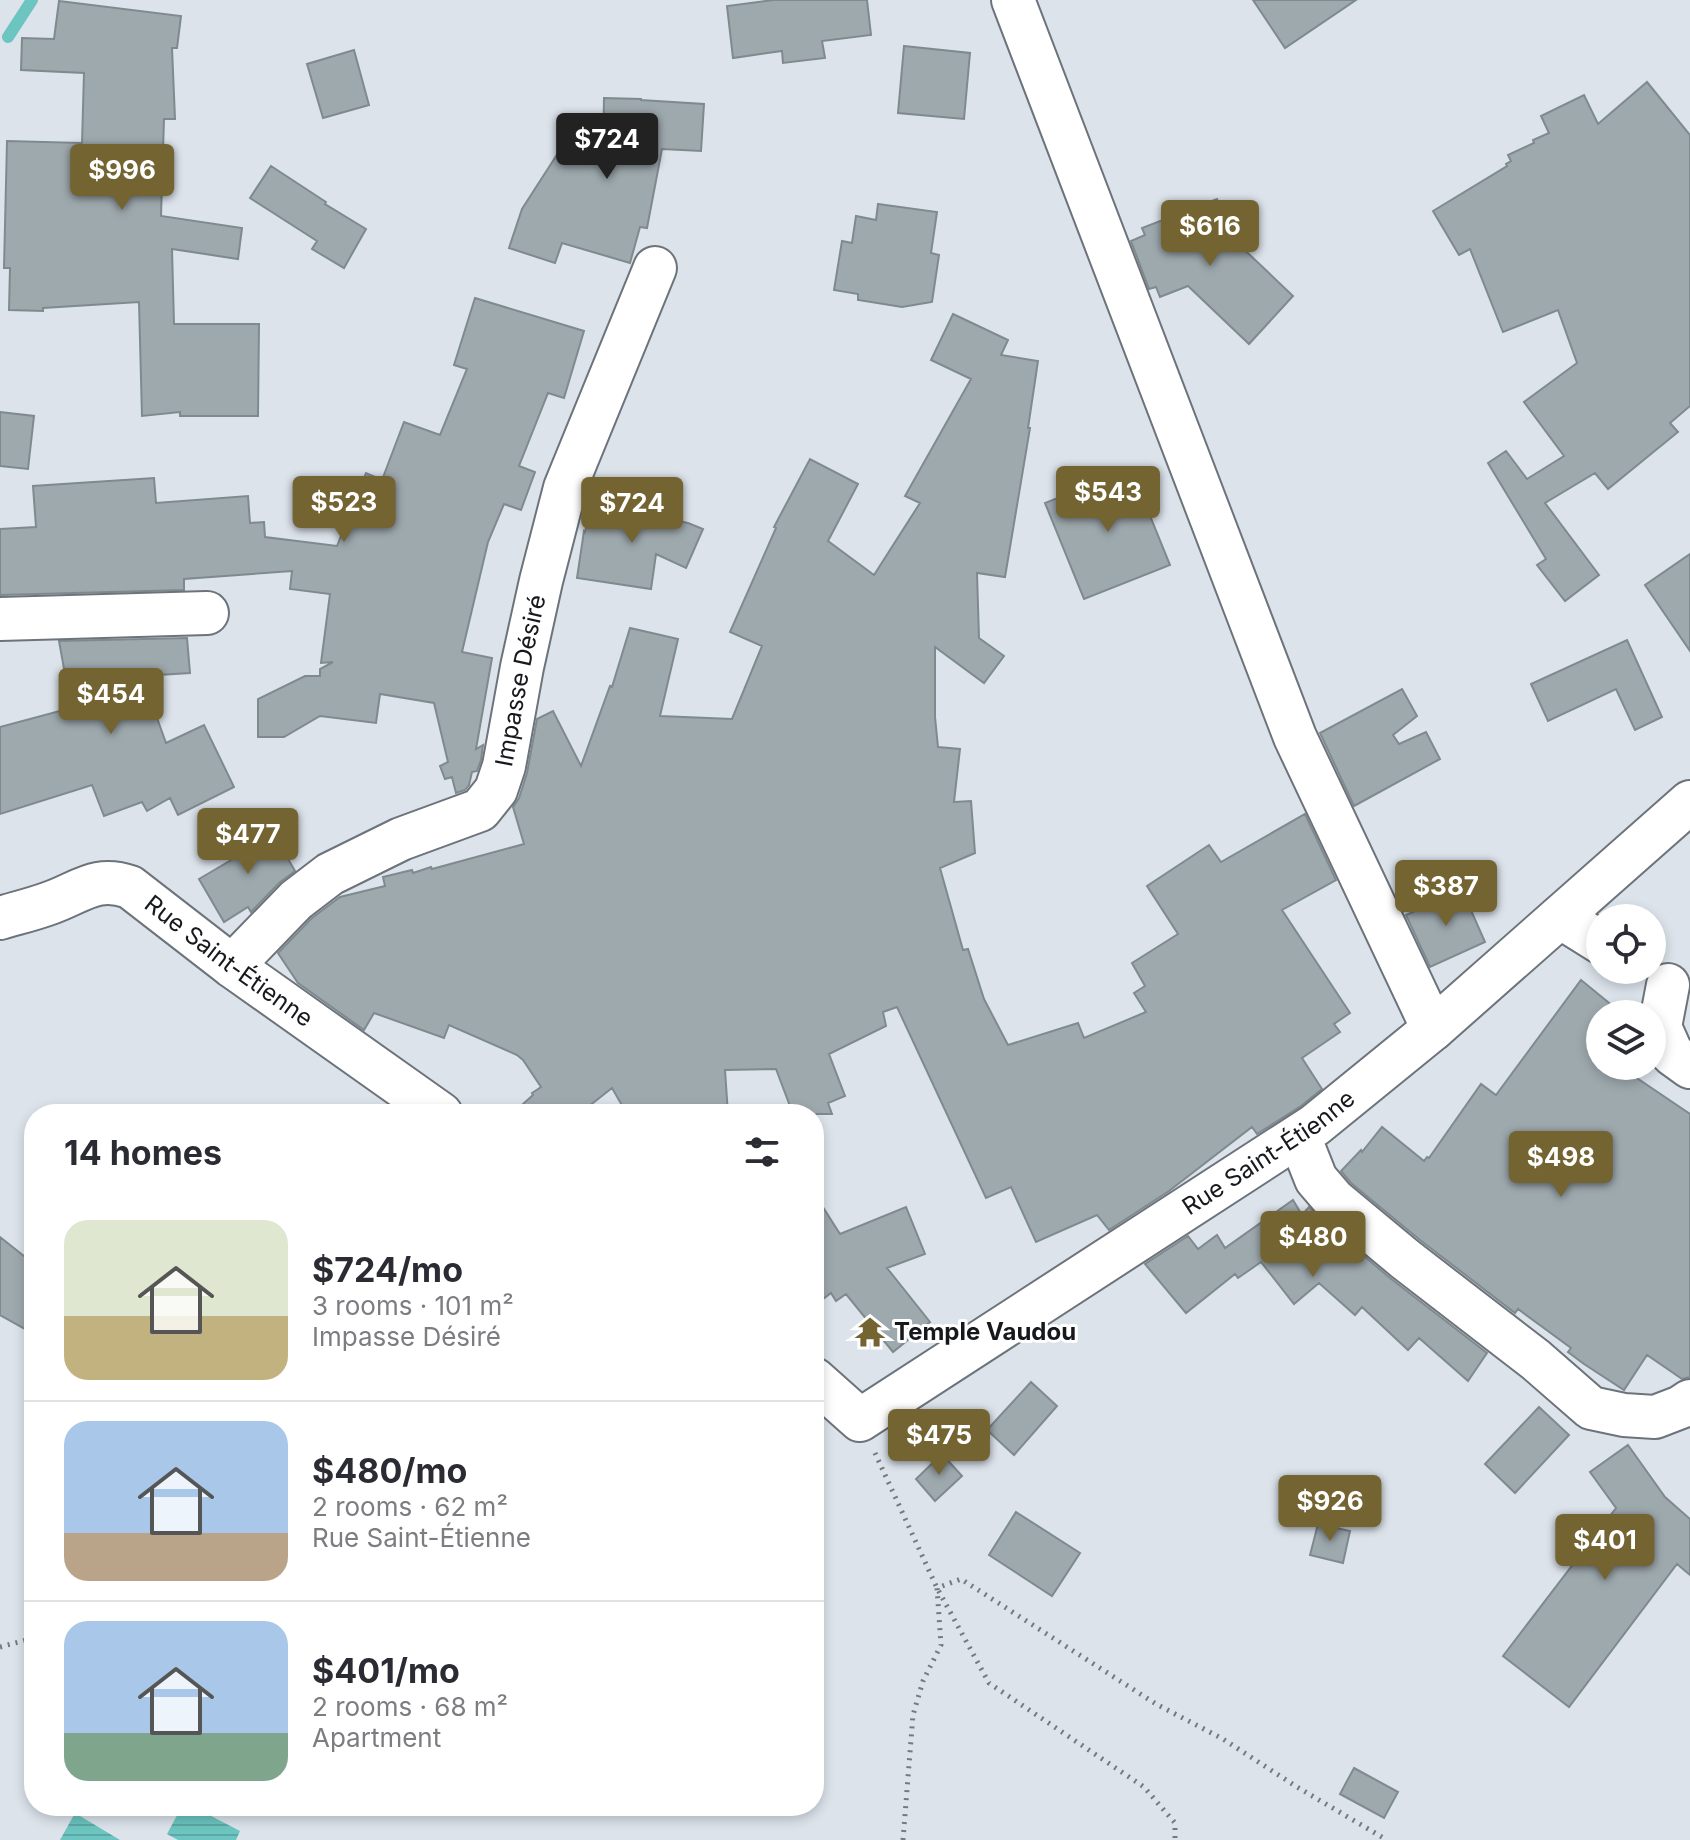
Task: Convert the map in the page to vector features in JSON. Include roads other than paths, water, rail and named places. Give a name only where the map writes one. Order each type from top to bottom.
[{"type":"street","points":[[1013,0],[1295,737],[1433,1029]]},
{"type":"street","name":"Impasse Désiré","points":[[232,966],[296,900],[330,874],[401,839],[480,810],[496,790],[504,766],[541,581],[565,488],[655,268]]},
{"type":"street","points":[[0,619],[207,613]]},
{"type":"street","name":"Rue Saint-Étienne","points":[[824,1388],[860,1420],[1299,1136],[1433,1029],[1690,802]]},
{"type":"street","name":"Rue Saint-Étienne","points":[[0,918],[52,902],[92,884],[116,882],[130,887],[232,966],[427,1104]]},
{"type":"street","points":[[1560,917],[1586,933]]},
{"type":"street","points":[[1668,985],[1660,1027],[1672,1054],[1690,1067]]},
{"type":"street","points":[[1299,1136],[1316,1179],[1334,1200],[1536,1360],[1591,1408],[1655,1417],[1690,1401]]},
{"type":"waterway","points":[[8,37],[32,0]]},
{"type":"place","name":"Temple Vaudou","points":[[870,1332]]}]
